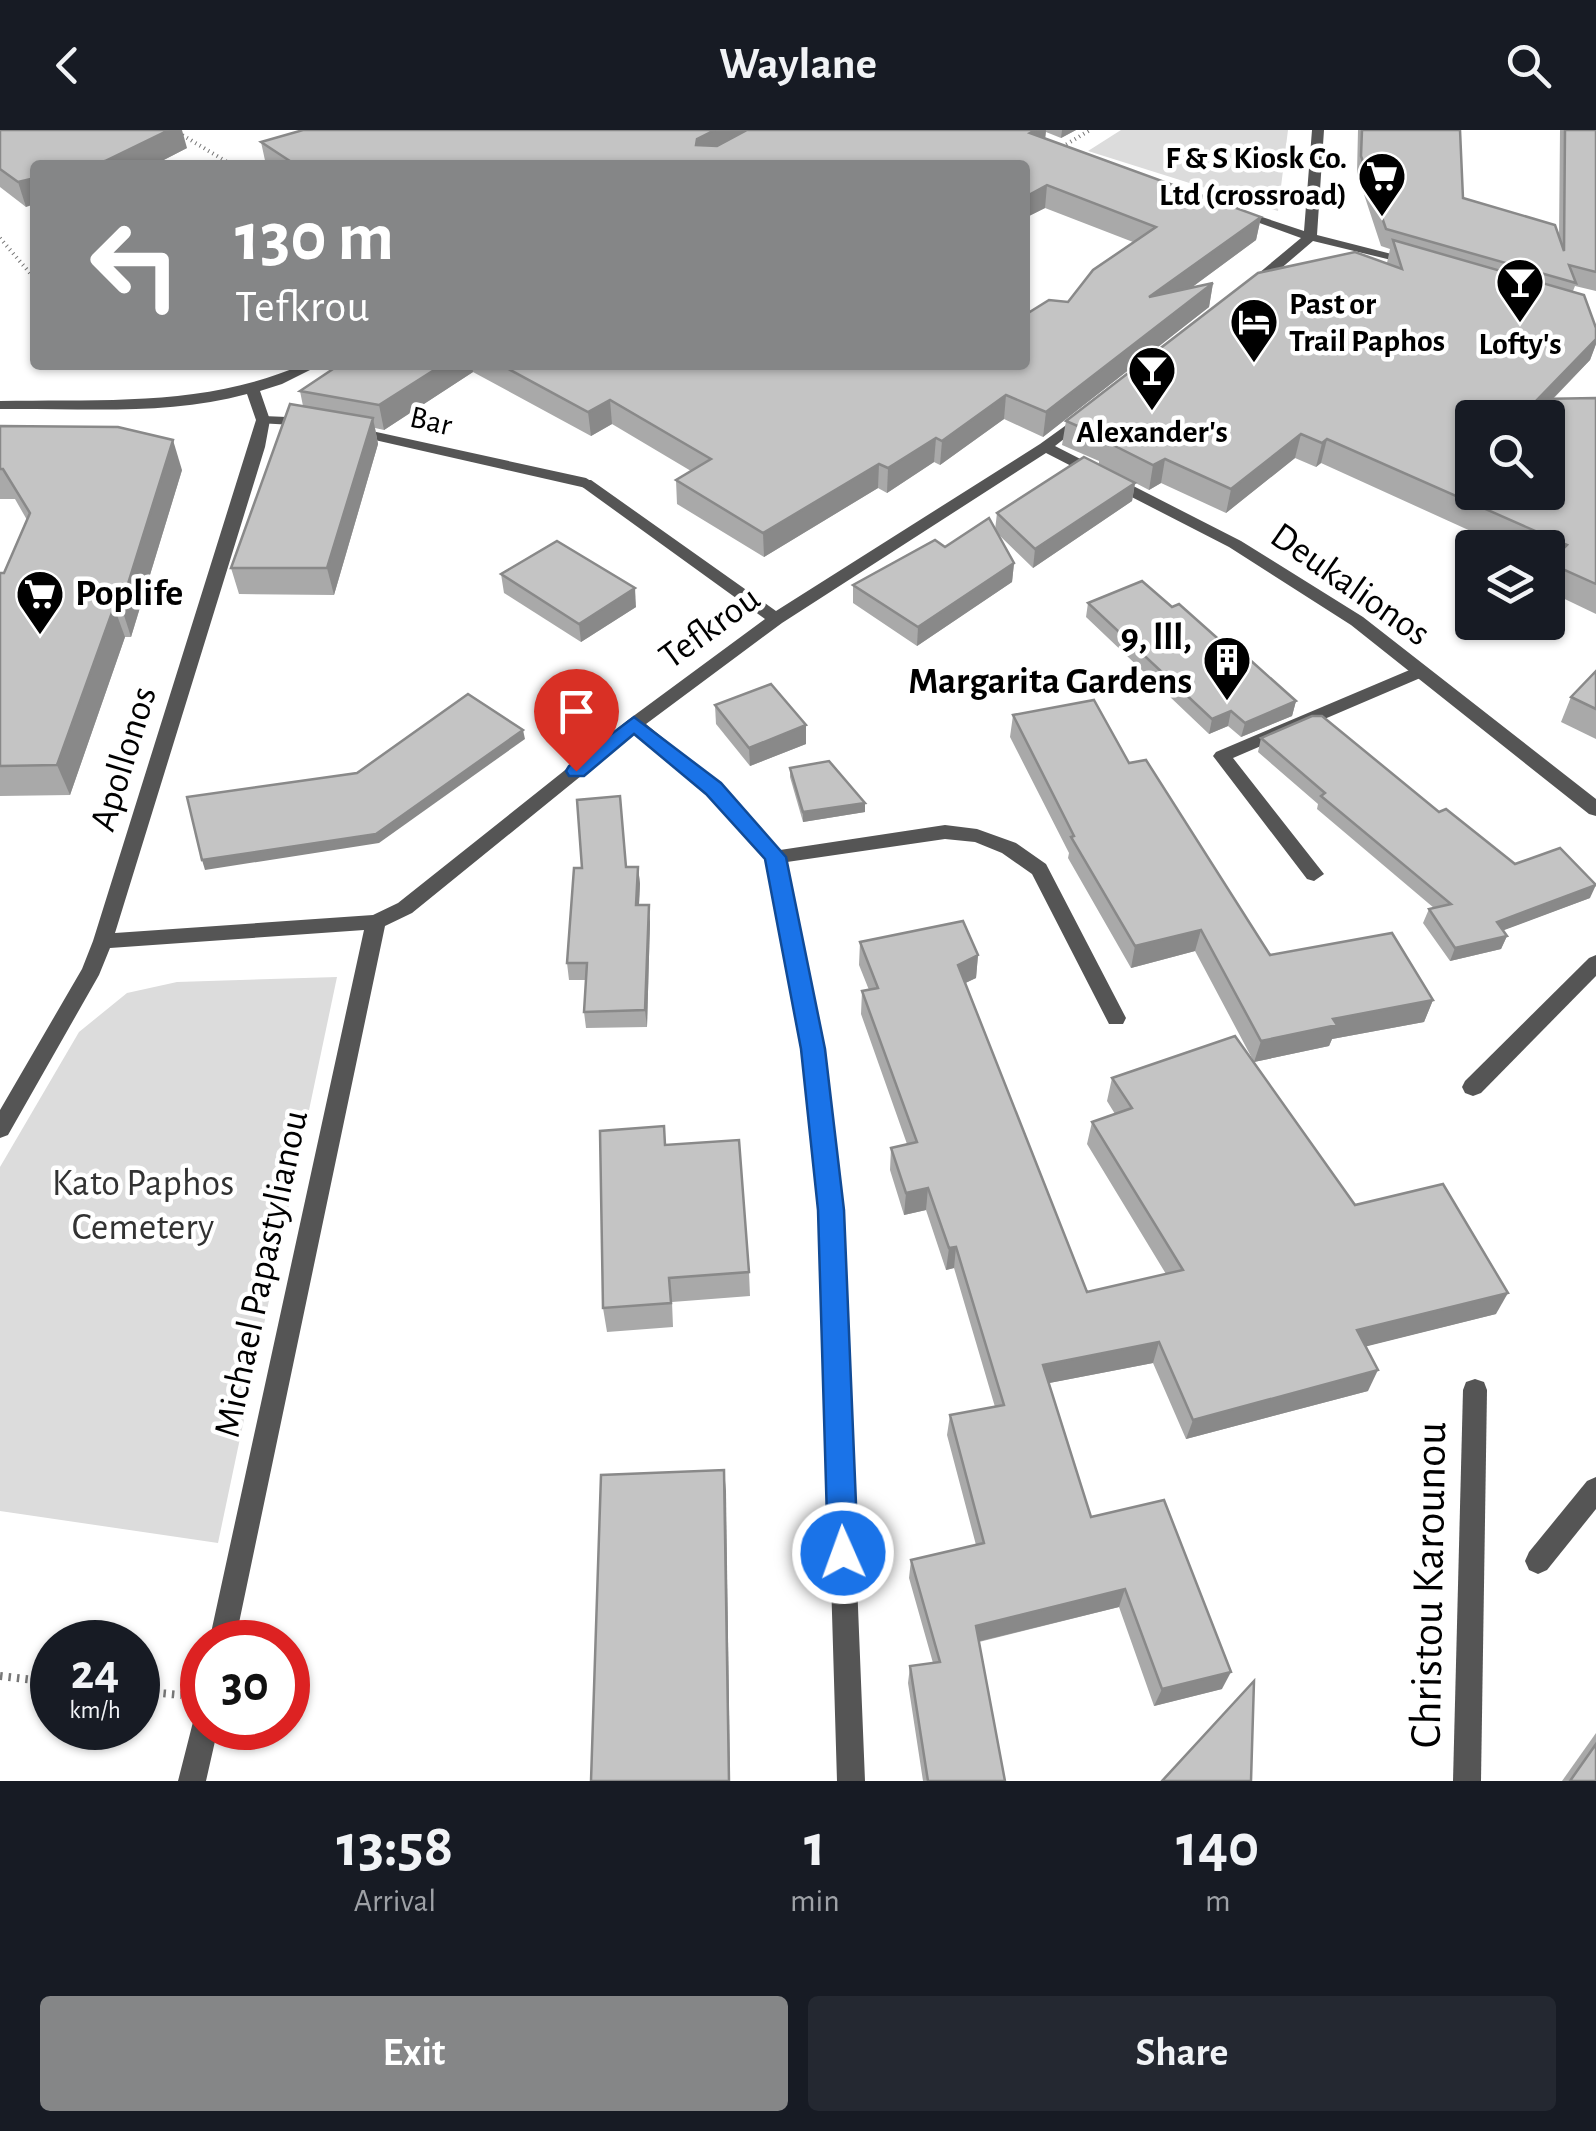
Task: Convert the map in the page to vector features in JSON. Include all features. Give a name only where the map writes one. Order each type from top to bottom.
[{"type":"street","points":[[1238,296],[1310,237],[1318,130]]},
{"type":"street","points":[[1219,206],[1310,237],[1428,265]]},
{"type":"street","points":[[0,405],[156,402],[253,392],[302,370]]},
{"type":"street","points":[[253,392],[263,420]]},
{"type":"street","name":"Tefkrou","points":[[103,941],[376,922],[431,888],[634,724],[776,619],[1045,447],[1104,401]]},
{"type":"street","name":"Bar","points":[[263,420],[324,424],[586,483],[776,619]]},
{"type":"street","name":"Apollonos","points":[[0,1129],[92,970],[103,941],[263,420]]},
{"type":"street","name":"Deukalionos","points":[[1045,447],[1234,544],[1357,621],[1596,809]]},
{"type":"street","points":[[1314,874],[1222,756],[1418,672]]},
{"type":"street","points":[[634,724],[713,788],[776,857],[813,1049],[831,1210],[851,1781]]},
{"type":"street","points":[[776,857],[945,832],[977,836],[1009,848],[1039,869],[1116,1018]]},
{"type":"street","name":"Michael Papastylianou","points":[[227,1620],[376,922]]},
{"type":"street","points":[[1473,1086],[1596,963]]},
{"type":"street","name":"Christou Karounou","points":[[1467,1781],[1476,1390]]},
{"type":"street","points":[[1538,1560],[1596,1489]]},
{"type":"street","points":[[192,1781],[199,1750]]},
{"type":"path","points":[[174,130],[224,160]]},
{"type":"path","points":[[1062,147],[1090,130]]},
{"type":"path","points":[[0,238],[30,273]]},
{"type":"path","points":[[0,1676],[30,1679]]},
{"type":"green space","points":[[1121,130],[1288,130],[1278,211],[1088,151]]},
{"type":"green space","name":"Kato Paphos Cemetery","points":[[337,977],[218,1543],[0,1511],[0,1167],[79,1032],[127,993],[177,982]]},
{"type":"building","points":[[0,130],[169,130],[107,160],[30,160],[30,179],[18,182],[0,169]]},
{"type":"building","points":[[303,130],[715,130],[697,139],[696,145],[717,146],[747,130],[1036,130],[1030,133],[1261,217],[1149,297],[1213,283],[1046,412],[1006,395],[942,441],[936,438],[888,468],[879,464],[763,533],[676,480],[711,459],[610,400],[588,412],[510,370],[1030,370],[1030,312],[1049,300],[1068,302],[1093,270],[1156,227],[1047,185],[1030,194],[1030,160],[288,160],[261,142]]},
{"type":"building","points":[[1362,130],[1460,130],[1463,198],[1555,225],[1564,251],[1565,130],[1596,130],[1596,272],[1569,265],[1576,283],[1386,229],[1361,156]]},
{"type":"building","points":[[1393,240],[1584,295],[1596,339],[1538,399],[1596,398],[1596,584],[1565,570],[1565,530],[1533,530],[1488,510],[1565,510],[1565,400],[1455,400],[1455,496],[1327,439],[1322,443],[1301,434],[1231,489],[1165,459],[1153,465],[1066,421],[1258,273],[1355,252],[1402,269]]},
{"type":"building","points":[[332,370],[434,370],[379,405],[300,391]]},
{"type":"building","points":[[290,404],[373,418],[327,568],[231,568]]},
{"type":"building","points":[[0,426],[118,427],[173,440],[121,606],[114,607],[57,765],[0,766],[0,573],[4,573],[30,513],[0,469]]},
{"type":"building","points":[[1084,457],[1135,483],[1035,549],[997,513]]},
{"type":"building","points":[[989,518],[1014,563],[918,627],[853,585],[935,540],[945,547]]},
{"type":"building","points":[[557,541],[635,588],[579,624],[501,574]]},
{"type":"building","points":[[1142,581],[1172,607],[1179,604],[1243,661],[1249,659],[1296,701],[1245,723],[1231,711],[1212,719],[1088,603]]},
{"type":"building","points":[[1596,671],[1596,709],[1571,697]]},
{"type":"building","points":[[771,684],[806,725],[749,748],[715,705]]},
{"type":"building","points":[[468,694],[523,730],[376,834],[202,860],[187,797],[357,773]]},
{"type":"building","points":[[1094,700],[1129,763],[1146,760],[1270,955],[1392,933],[1433,1000],[1333,1019],[1337,1025],[1261,1041],[1201,930],[1135,946],[1071,837],[1074,836],[1013,715]]},
{"type":"building","points":[[1312,716],[1322,716],[1439,812],[1446,809],[1515,864],[1560,848],[1596,885],[1497,922],[1507,936],[1455,948],[1429,909],[1451,904],[1321,796],[1325,793],[1261,738]]},
{"type":"building","points":[[829,761],[865,803],[803,812],[790,768]]},
{"type":"building","points":[[620,796],[626,867],[638,867],[636,905],[649,905],[645,1010],[584,1012],[587,963],[567,963],[574,868],[582,868],[577,800]]},
{"type":"building","points":[[963,921],[978,955],[958,965],[1087,1292],[1183,1270],[1092,1122],[1132,1108],[1112,1078],[1235,1036],[1355,1205],[1443,1184],[1508,1293],[1357,1330],[1378,1370],[1193,1420],[1159,1342],[1043,1365],[1091,1517],[1164,1500],[1231,1672],[1162,1689],[1125,1589],[976,1626],[1005,1781],[928,1781],[910,1666],[940,1662],[911,1560],[984,1543],[950,1415],[1004,1405],[956,1247],[949,1248],[928,1188],[906,1193],[891,1148],[917,1142],[862,991],[878,988],[860,942]]},
{"type":"building","points":[[664,1126],[665,1145],[739,1140],[749,1272],[669,1278],[671,1303],[603,1308],[600,1131]]},
{"type":"building","points":[[724,1470],[729,1781],[591,1781],[601,1475]]},
{"type":"building","points":[[1254,1681],[1251,1781],[1162,1781]]},
{"type":"building","points":[[1596,1744],[1596,1781],[1570,1781]]},
{"type":"place","name":"F & S Kiosk Co. Ltd (crossroad)","points":[[1382,218]]},
{"type":"place","name":"Lofty's","points":[[1520,324]]},
{"type":"place","name":"Past or Trail Paphos","points":[[1254,364]]},
{"type":"place","name":"Alexander's","points":[[1152,412]]},
{"type":"place","name":"Poplife","points":[[40,636]]},
{"type":"place","name":"9, lll, Margarita Gardens","points":[[1227,702]]},
{"type":"route","points":[[576,771],[634,724],[713,788],[776,857],[813,1049],[831,1210],[843,1553]]}]
